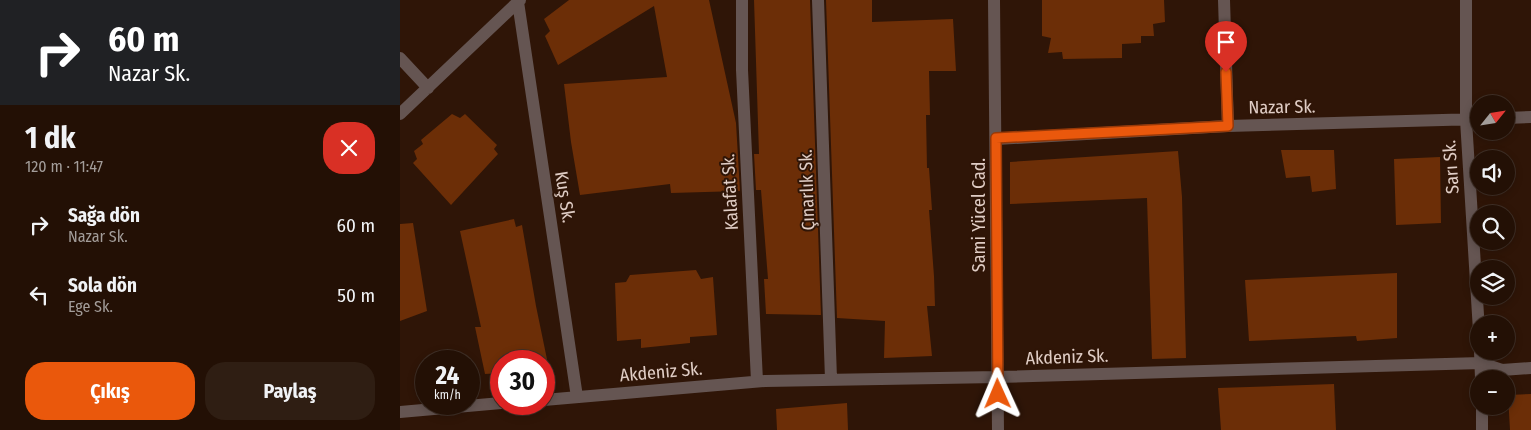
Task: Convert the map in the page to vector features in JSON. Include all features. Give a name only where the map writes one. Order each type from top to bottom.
[{"type":"street","name":"Kalafat Sk.","points":[[742,0],[742,70],[757,381]]},
{"type":"street","name":"Çınarlık Sk.","points":[[818,0],[831,379]]},
{"type":"street","name":"Sami Yücel Cad.","points":[[994,0],[998,430]]},
{"type":"street","points":[[1224,0],[1228,126]]},
{"type":"street","name":"Sarı Sk.","points":[[1466,0],[1466,120],[1478,315]]},
{"type":"street","points":[[400,114],[519,1]]},
{"type":"street","name":"Kuş Sk.","points":[[519,1],[577,397]]},
{"type":"street","points":[[400,58],[428,88]]},
{"type":"street","points":[[1515,118],[1531,117]]},
{"type":"street","name":"Nazar Sk.","points":[[996,138],[1228,126],[1470,120]]},
{"type":"street","name":"Akdeniz Sk.","points":[[555,399],[757,381],[997,377],[1470,357]]},
{"type":"street","name":"Akdeniz Sk.","points":[[1485,360],[1502,370],[1531,368]]},
{"type":"street","points":[[400,412],[490,405]]},
{"type":"street","points":[[1482,415],[1482,430]]},
{"type":"building","points":[[569,0],[709,0],[736,123],[740,191],[671,193],[670,184],[580,195],[564,84],[667,77],[654,6],[558,65],[545,36],[550,31],[544,19]]},
{"type":"building","points":[[754,0],[810,0],[821,315],[766,314],[764,279],[768,279],[761,190],[756,190],[754,154],[759,154]]},
{"type":"building","points":[[826,0],[872,0],[872,22],[953,19],[956,71],[929,71],[930,115],[926,115],[927,168],[929,168],[932,210],[929,210],[935,306],[927,306],[932,356],[884,358],[885,321],[837,318]]},
{"type":"building","points":[[1042,0],[1164,0],[1165,22],[1153,24],[1154,36],[1141,36],[1141,43],[1122,44],[1122,58],[1063,59],[1062,52],[1048,53],[1051,38],[1042,36]]},
{"type":"building","points":[[452,114],[460,118],[465,114],[497,145],[494,149],[498,154],[451,205],[413,163],[417,159],[414,151],[423,144],[421,140]]},
{"type":"building","points":[[1281,150],[1334,150],[1336,189],[1312,192],[1310,176],[1286,178]]},
{"type":"building","points":[[1178,151],[1182,197],[1186,358],[1152,359],[1147,198],[1010,204],[1010,162]]},
{"type":"building","points":[[1440,157],[1441,223],[1396,225],[1394,159]]},
{"type":"building","points":[[514,219],[516,227],[522,225],[545,350],[490,350],[490,374],[485,374],[475,327],[481,327],[460,231]]},
{"type":"building","points":[[413,223],[427,311],[400,321],[400,224]]},
{"type":"building","points":[[696,270],[701,279],[713,277],[717,335],[690,337],[690,343],[641,348],[641,339],[617,341],[615,283],[626,282],[630,275]]},
{"type":"building","points":[[1397,273],[1397,338],[1357,341],[1356,336],[1249,341],[1245,280]]},
{"type":"building","points":[[1334,384],[1336,430],[1221,430],[1218,388]]},
{"type":"building","points":[[1531,394],[1531,430],[1510,430],[1509,415],[1515,415],[1515,395]]},
{"type":"building","points":[[847,403],[848,430],[777,430],[776,409]]},
{"type":"route","points":[[998,394],[996,138],[1228,126],[1226,72]]}]
